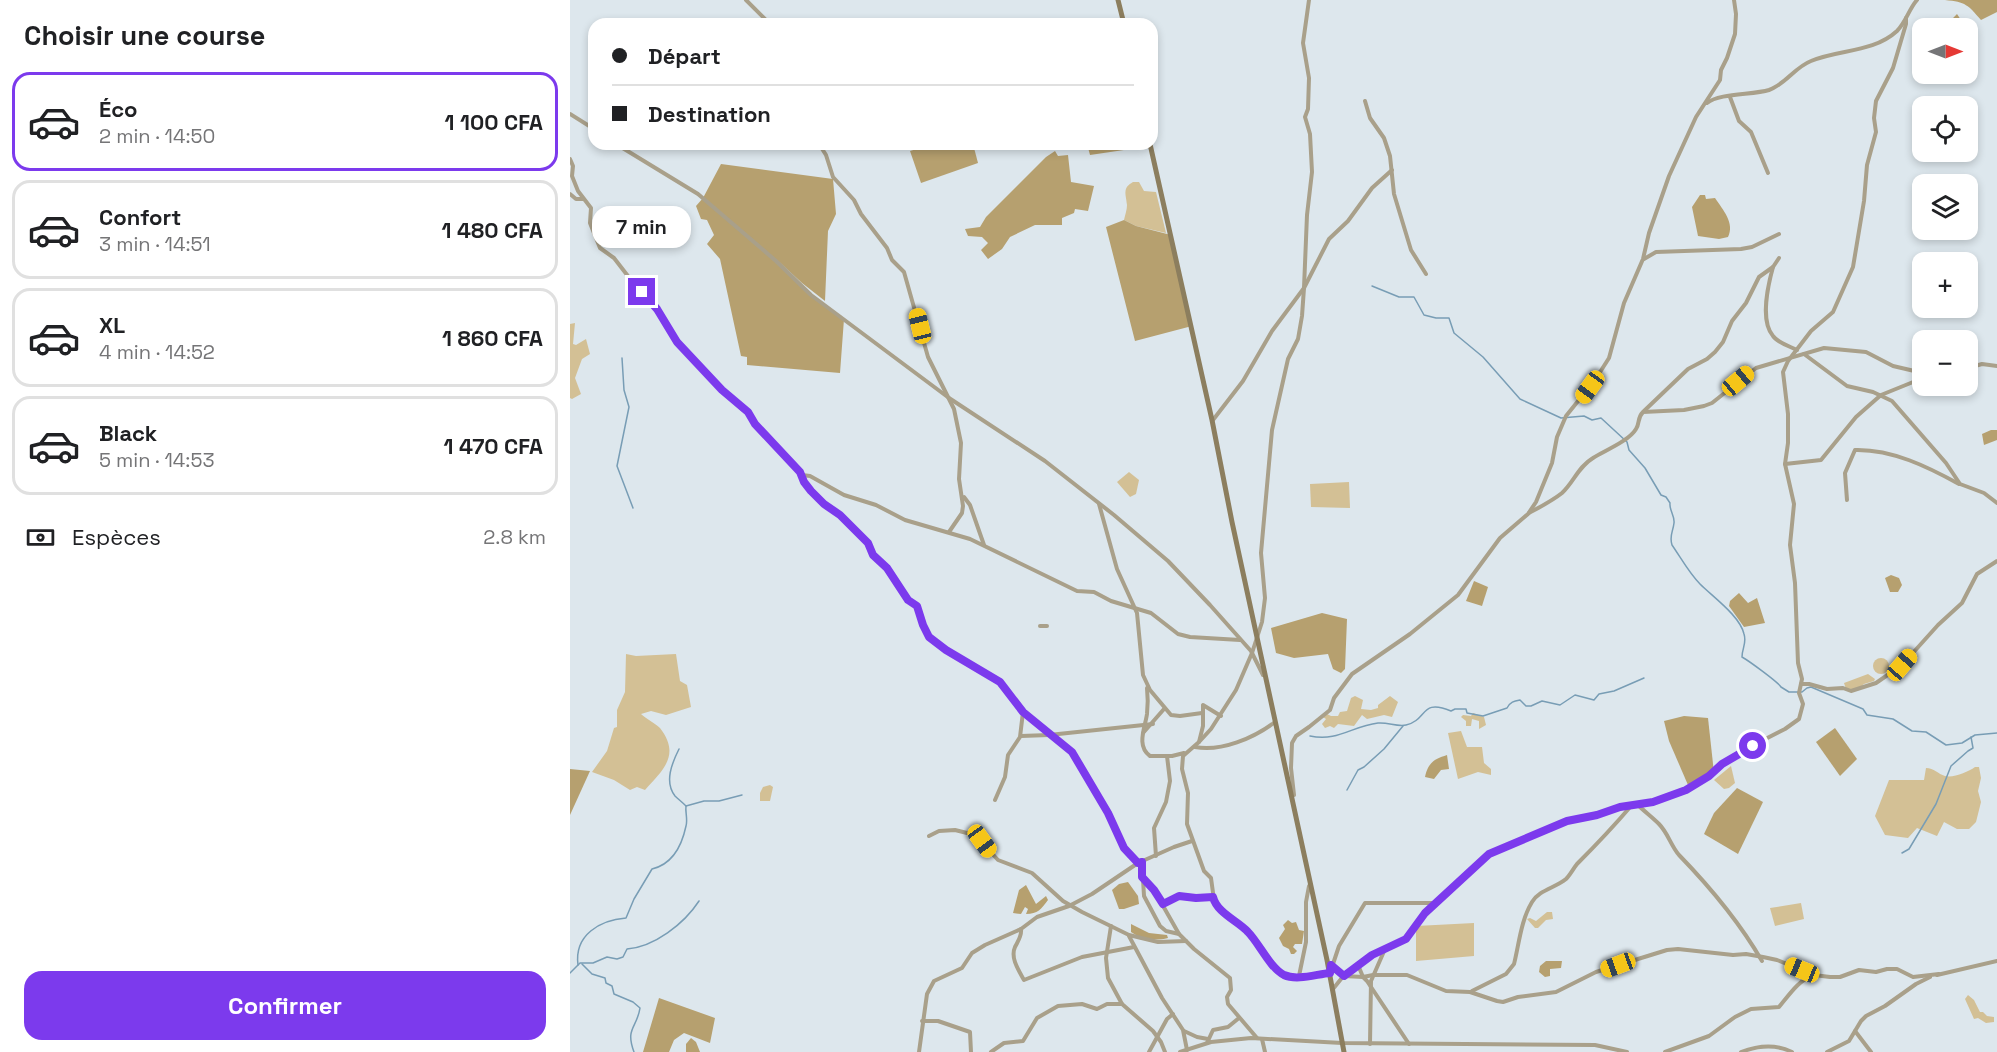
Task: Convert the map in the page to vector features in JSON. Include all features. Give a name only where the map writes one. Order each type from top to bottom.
[{"type":"main road","points":[[1118,0],[1122,18]]},
{"type":"main road","points":[[1151,150],[1212,420],[1310,885],[1329,963],[1344,1051]]},
{"type":"street","points":[[746,0],[764,18]]},
{"type":"street","points":[[1098,501],[1115,564],[1136,608],[1139,620],[1141,668],[1147,686],[1148,705],[1143,732],[1144,747],[1147,755],[1150,756],[1185,753],[1195,747],[1207,734],[1236,690],[1252,653],[1265,598],[1261,553],[1272,430],[1288,359],[1298,339],[1302,316],[1307,215],[1312,172],[1310,134],[1305,117],[1308,109],[1309,83],[1303,43],[1309,0]]},
{"type":"street","points":[[1528,514],[1552,463],[1557,437],[1566,416],[1595,380],[1609,358],[1624,303],[1643,259],[1649,233],[1669,176],[1685,138],[1720,80],[1721,70],[1735,34],[1734,0]]},
{"type":"street","points":[[1704,105],[1715,98],[1773,88],[1809,61],[1875,45],[1896,32],[1917,0]]},
{"type":"street","points":[[1333,989],[1344,976],[1372,955],[1406,939],[1418,921],[1465,875],[1494,851],[1567,821],[1597,815],[1620,807],[1653,802],[1697,785],[1742,751],[1785,729],[1799,719],[1803,704],[1799,693],[1801,684],[1795,583],[1790,545],[1794,504],[1785,464],[1788,414],[1783,372],[1811,331],[1833,312],[1853,267],[1864,201],[1867,165],[1876,132],[1874,118],[1876,101],[1893,68],[1906,18]]},
{"type":"street","points":[[1730,97],[1739,121],[1751,132],[1768,174]]},
{"type":"street","points":[[1365,101],[1370,118],[1384,138],[1392,170],[1394,195],[1408,242],[1426,274]]},
{"type":"street","points":[[570,114],[588,125]]},
{"type":"street","points":[[626,150],[709,202],[811,295],[949,398],[1038,457],[1098,501],[1168,561],[1210,605],[1252,653],[1267,683]]},
{"type":"street","points":[[823,150],[833,177],[854,200],[861,214],[887,248],[892,260],[904,272],[928,357],[954,409],[960,443],[958,469],[962,493],[962,513],[949,532]]},
{"type":"street","points":[[570,159],[573,166],[572,176],[584,200],[591,208],[590,222],[600,248],[614,258],[652,302],[677,342],[722,390],[748,412],[755,424],[802,475],[804,482],[824,504],[840,515],[868,543],[873,555],[887,568],[908,600],[917,606],[929,637],[946,650],[1000,682],[1023,712],[1069,749],[1078,760],[1099,797],[1124,848],[1140,863],[1144,896],[1160,926],[1166,931],[1179,934]]},
{"type":"street","points":[[1212,420],[1243,381],[1272,331],[1304,288],[1329,239],[1348,221],[1372,188],[1392,170]]},
{"type":"street","points":[[570,194],[576,199],[584,200]]},
{"type":"street","points":[[1643,259],[1656,252],[1752,247],[1779,234]]},
{"type":"street","points":[[1294,811],[1291,768],[1292,743],[1296,736],[1330,710],[1334,698],[1352,674],[1410,634],[1458,595],[1500,538],[1528,514],[1563,492],[1587,462],[1633,432],[1637,427],[1638,417],[1643,412],[1688,369],[1715,352],[1759,278],[1773,267],[1779,258]]},
{"type":"street","points":[[1773,267],[1767,294],[1767,316],[1770,331],[1777,340],[1797,350],[1847,386],[1881,395],[1895,404],[1946,463],[1960,484]]},
{"type":"street","points":[[1643,412],[1684,410],[1704,406],[1712,403],[1756,368],[1831,348],[1866,352],[1893,366],[1912,370]]},
{"type":"street","points":[[1978,365],[1997,366]]},
{"type":"street","points":[[1785,464],[1821,460],[1856,417],[1881,395],[1912,382]]},
{"type":"street","points":[[1847,501],[1845,473],[1855,450],[1894,455],[1984,493],[1997,503]]},
{"type":"street","points":[[802,475],[810,476],[844,495],[876,505],[904,520],[949,532],[984,546],[1077,591],[1094,592],[1111,601],[1157,616],[1174,633],[1193,638],[1241,640]]},
{"type":"street","points":[[962,493],[970,505],[984,546]]},
{"type":"street","points":[[1801,684],[1827,689],[1843,688],[1851,691],[1876,683],[1902,665],[1965,599],[1977,573],[1997,561]]},
{"type":"street","points":[[1040,626],[1047,626]]},
{"type":"street","points":[[1147,686],[1171,715],[1202,713]]},
{"type":"street","points":[[1199,741],[1203,726],[1203,705],[1221,716]]},
{"type":"street","points":[[1143,732],[1153,724],[1164,709]]},
{"type":"street","points":[[995,800],[1005,777],[1008,755],[1021,736],[1023,712]]},
{"type":"street","points":[[1195,747],[1212,748],[1239,741],[1275,722]]},
{"type":"street","points":[[1021,736],[1153,724]]},
{"type":"street","points":[[1136,725],[1143,732]]},
{"type":"street","points":[[1185,753],[1182,769],[1188,793],[1187,824],[1204,871],[1211,878],[1213,897],[1217,906],[1248,932],[1282,973],[1299,976],[1330,973]]},
{"type":"street","points":[[1156,856],[1154,828],[1167,800],[1170,781],[1167,756]]},
{"type":"street","points":[[1638,805],[1665,831],[1678,854],[1690,864],[1729,912],[1762,962]]},
{"type":"street","points":[[1470,992],[1511,970],[1526,913],[1533,899],[1567,878],[1575,866],[1593,850],[1632,806]]},
{"type":"street","points":[[929,836],[939,831],[955,830],[975,835],[998,860],[1032,873],[1070,906],[1129,935],[1158,942],[1186,941]]},
{"type":"street","points":[[919,1052],[928,990],[934,981],[962,968],[969,956],[978,949],[1022,929],[1037,917],[1070,906],[1140,863],[1174,846],[1192,841]]},
{"type":"street","points":[[1142,877],[1154,890],[1179,934],[1230,978],[1231,990],[1227,1000],[1239,1018],[1259,1038],[1265,1052]]},
{"type":"street","points":[[1299,976],[1306,942],[1306,902],[1310,885]]},
{"type":"street","points":[[1163,904],[1179,896],[1213,897]]},
{"type":"street","points":[[1437,903],[1365,903],[1329,963],[1344,976],[1407,975],[1446,991],[1470,992],[1503,1002],[1518,997],[1556,992],[1596,972],[1667,950],[1759,956],[1777,960],[1814,975]]},
{"type":"street","points":[[1111,926],[1106,974],[1122,1004],[1137,1015],[1156,1036],[1165,1052]]},
{"type":"street","points":[[1022,929],[1013,952],[1024,980],[1082,957],[1134,947]]},
{"type":"street","points":[[1129,935],[1162,998],[1183,1030],[1187,1050]]},
{"type":"street","points":[[1370,1044],[1371,987],[1373,975],[1385,949]]},
{"type":"street","points":[[1665,1052],[1697,1042],[1751,1009],[1779,1006],[1809,976],[1840,976],[1859,970],[1876,972],[1897,969],[1913,977],[1939,974],[1997,961]]},
{"type":"street","points":[[1358,965],[1363,977],[1409,1044]]},
{"type":"street","points":[[1827,1052],[1849,1041],[1866,1016],[1885,1006],[1918,982],[1939,974]]},
{"type":"street","points":[[991,1052],[1004,1043],[1023,1041],[1037,1018],[1058,1005],[1082,1004],[1097,1009],[1110,1004],[1122,1004]]},
{"type":"street","points":[[1149,1052],[1156,1036],[1173,1014]]},
{"type":"street","points":[[1208,1041],[1213,1030],[1228,1027],[1239,1018]]},
{"type":"street","points":[[922,1021],[938,1020],[970,1032],[971,1052]]},
{"type":"street","points":[[1183,1030],[1208,1041]]},
{"type":"street","points":[[1855,1030],[1871,1052]]},
{"type":"street","points":[[1180,1052],[1208,1041],[1259,1038],[1370,1044],[1595,1045],[1627,1052]]},
{"type":"street","points":[[1529,1045],[1531,1052]]},
{"type":"street","points":[[1741,1052],[1756,1046],[1785,1048],[1792,1052]]},
{"type":"shaded area","points":[[1945,0],[1997,0],[1997,12],[1981,20],[1966,5]]},
{"type":"shaded area","points":[[975,150],[978,163],[921,183],[910,151]]},
{"type":"shaded area","points":[[1089,150],[1124,150],[1090,155]]},
{"type":"shaded area","points":[[1055,151],[1058,156],[1068,155],[1071,182],[1094,186],[1088,211],[1075,209],[1074,213],[1062,218],[1062,225],[1035,225],[1010,237],[1002,249],[988,259],[981,250],[988,243],[982,237],[968,236],[965,229],[980,227],[986,217],[1046,157]]},
{"type":"shaded area","points":[[721,164],[833,179],[836,214],[828,231],[825,301],[776,259],[800,286],[844,319],[840,373],[747,365],[747,357],[741,356],[720,259],[707,244],[714,235],[707,220],[701,219],[696,206],[703,198]]},
{"type":"shaded area","points":[[1133,182],[1139,182],[1144,191],[1156,192],[1166,233],[1136,226],[1124,220],[1127,207],[1126,189]]},
{"type":"shaded area","points":[[1700,195],[1705,195],[1706,199],[1715,198],[1721,207],[1729,222],[1728,237],[1719,239],[1698,236],[1692,207]]},
{"type":"shaded area","points":[[1124,220],[1136,226],[1171,235],[1192,326],[1135,341],[1106,227]]},
{"type":"shaded area","points":[[575,323],[573,344],[576,345],[586,339],[590,354],[582,359],[575,378],[581,394],[572,399],[570,398],[570,324]]},
{"type":"shaded area","points":[[1997,430],[1997,440],[1984,445],[1982,434]]},
{"type":"shaded area","points":[[1129,472],[1139,480],[1136,494],[1130,497],[1117,482]]},
{"type":"shaded area","points":[[1349,482],[1350,508],[1311,507],[1310,484]]},
{"type":"shaded area","points":[[1891,575],[1899,578],[1902,585],[1898,592],[1890,592],[1885,578]]},
{"type":"shaded area","points":[[1474,581],[1488,587],[1482,606],[1466,601]]},
{"type":"shaded area","points":[[1739,593],[1748,603],[1757,598],[1765,623],[1744,627],[1729,606],[1730,601]]},
{"type":"shaded area","points":[[1322,613],[1347,619],[1345,669],[1341,673],[1333,669],[1328,654],[1294,658],[1276,653],[1271,628]]},
{"type":"shaded area","points":[[626,654],[636,656],[676,654],[680,681],[687,685],[691,707],[666,715],[651,711],[641,714],[660,728],[669,746],[667,762],[645,790],[637,787],[630,790],[614,780],[592,772],[607,751],[614,728],[617,727],[617,710],[625,692]]},
{"type":"shaded area","points":[[1881,658],[1887,660],[1889,666],[1887,672],[1881,674],[1875,672],[1873,666],[1875,660]]},
{"type":"shaded area","points":[[1868,674],[1875,679],[1874,681],[1864,684],[1857,690],[1846,689],[1844,683]]},
{"type":"shaded area","points":[[1355,696],[1363,700],[1361,709],[1378,708],[1378,705],[1390,696],[1398,702],[1392,717],[1384,715],[1367,719],[1362,715],[1354,726],[1338,724],[1334,728],[1330,726],[1325,728],[1322,724],[1326,719],[1323,717],[1327,714],[1338,716],[1340,712],[1347,711],[1351,698]]},
{"type":"shaded area","points":[[1473,713],[1484,717],[1486,725],[1479,729],[1479,721],[1472,719],[1471,726],[1466,726],[1466,721],[1461,717],[1471,716]]},
{"type":"shaded area","points":[[1684,716],[1708,718],[1714,773],[1688,785],[1669,741],[1664,721]]},
{"type":"shaded area","points":[[1835,728],[1857,759],[1840,776],[1816,742]]},
{"type":"shaded area","points":[[1461,731],[1467,747],[1482,747],[1484,763],[1491,769],[1491,775],[1478,772],[1458,779],[1448,733]]},
{"type":"shaded area","points":[[1447,755],[1449,769],[1441,770],[1434,779],[1425,777],[1432,762]]},
{"type":"shaded area","points":[[1731,766],[1735,783],[1724,789],[1714,780]]},
{"type":"shaded area","points":[[1979,767],[1981,778],[1978,791],[1981,802],[1976,822],[1969,829],[1957,829],[1944,822],[1937,836],[1917,828],[1908,838],[1885,835],[1875,816],[1889,780],[1924,780],[1926,768],[1952,776]]},
{"type":"shaded area","points":[[570,769],[590,771],[570,815]]},
{"type":"shaded area","points":[[770,785],[773,787],[770,801],[760,801],[763,787]]},
{"type":"shaded area","points":[[1737,788],[1763,802],[1738,854],[1704,834],[1714,813]]},
{"type":"shaded area","points":[[1128,882],[1138,896],[1139,904],[1119,909],[1112,890],[1119,884]]},
{"type":"shaded area","points":[[1026,885],[1036,904],[1046,896],[1048,900],[1034,913],[1026,914],[1028,909],[1025,907],[1021,914],[1013,913],[1019,890]]},
{"type":"shaded area","points":[[1801,903],[1804,919],[1775,926],[1770,908]]},
{"type":"shaded area","points":[[1547,912],[1552,912],[1553,919],[1546,920],[1538,928],[1535,928],[1527,919],[1536,921]]},
{"type":"shaded area","points":[[1288,920],[1292,923],[1296,922],[1299,930],[1304,931],[1302,944],[1295,944],[1293,947],[1297,951],[1294,954],[1283,946],[1279,938],[1285,929],[1283,925]]},
{"type":"shaded area","points":[[1474,923],[1474,956],[1416,961],[1416,926]]},
{"type":"shaded area","points":[[1131,924],[1149,933],[1167,935],[1168,938],[1154,940],[1140,937],[1131,932]]},
{"type":"shaded area","points":[[1546,961],[1562,961],[1561,968],[1550,969],[1550,976],[1545,977],[1539,972],[1540,966]]},
{"type":"shaded area","points":[[1968,995],[1974,1000],[1980,1012],[1994,1017],[1994,1022],[1986,1023],[1978,1018],[1974,1019],[1965,999]]},
{"type":"shaded area","points":[[659,998],[715,1018],[710,1043],[684,1033],[674,1040],[669,1052],[643,1052]]},
{"type":"shaded area","points":[[691,1038],[696,1042],[700,1052],[686,1052],[686,1044]]},
{"type":"waterway","points":[[1372,286],[1399,297],[1414,297],[1424,315],[1449,318],[1454,333],[1483,357],[1520,399],[1561,418],[1584,416],[1592,420],[1601,418],[1627,442],[1629,450],[1645,468],[1661,495],[1666,497],[1670,503],[1674,520],[1672,545],[1696,580],[1732,614],[1741,627],[1745,640],[1742,657],[1781,687],[1789,692],[1802,692],[1811,687],[1863,709],[1867,715],[1893,719],[1912,731],[1926,732],[1946,745],[1962,743],[1975,735],[1997,733]]},
{"type":"waterway","points":[[622,358],[624,390],[629,407],[617,466],[633,508]]},
{"type":"waterway","points":[[1310,736],[1329,737],[1378,723],[1406,725],[1418,719],[1429,708],[1434,707],[1451,711],[1466,709],[1467,713],[1483,716],[1507,708],[1512,702],[1520,700],[1526,706],[1542,701],[1560,705],[1575,695],[1594,700],[1599,694],[1614,691],[1644,678]]},
{"type":"waterway","points":[[1347,790],[1358,770],[1384,749],[1403,726]]},
{"type":"waterway","points":[[1902,853],[1909,849],[1936,804],[1951,766],[1973,748],[1971,737]]},
{"type":"waterway","points":[[679,749],[672,766],[670,785],[675,796],[686,806]]},
{"type":"waterway","points":[[578,965],[580,945],[585,937],[598,926],[626,918],[634,899],[652,869],[666,863],[675,853],[686,826],[686,806],[742,795]]},
{"type":"waterway","points":[[570,973],[580,963],[593,963],[607,957],[617,959],[623,957],[627,949],[658,939],[677,926],[699,901]]},
{"type":"waterway","points":[[582,964],[592,974],[605,978],[606,983],[612,986],[614,994],[633,1002],[640,1008],[631,1033],[634,1052]]},
{"type":"route","points":[[642,292],[657,309],[677,342],[722,390],[748,412],[755,424],[800,472],[811,491],[840,515],[868,543],[873,555],[887,568],[908,600],[917,606],[929,637],[969,665],[991,675],[1000,682],[1023,712],[1072,752],[1108,813],[1124,848],[1138,863],[1142,862],[1142,877],[1163,904],[1179,896],[1213,897],[1217,906],[1248,932],[1284,975],[1296,977],[1330,973],[1331,965],[1344,976],[1372,955],[1406,939],[1425,913],[1494,851],[1567,821],[1597,815],[1620,807],[1653,802],[1686,790],[1697,785],[1722,764],[1753,746]]}]
